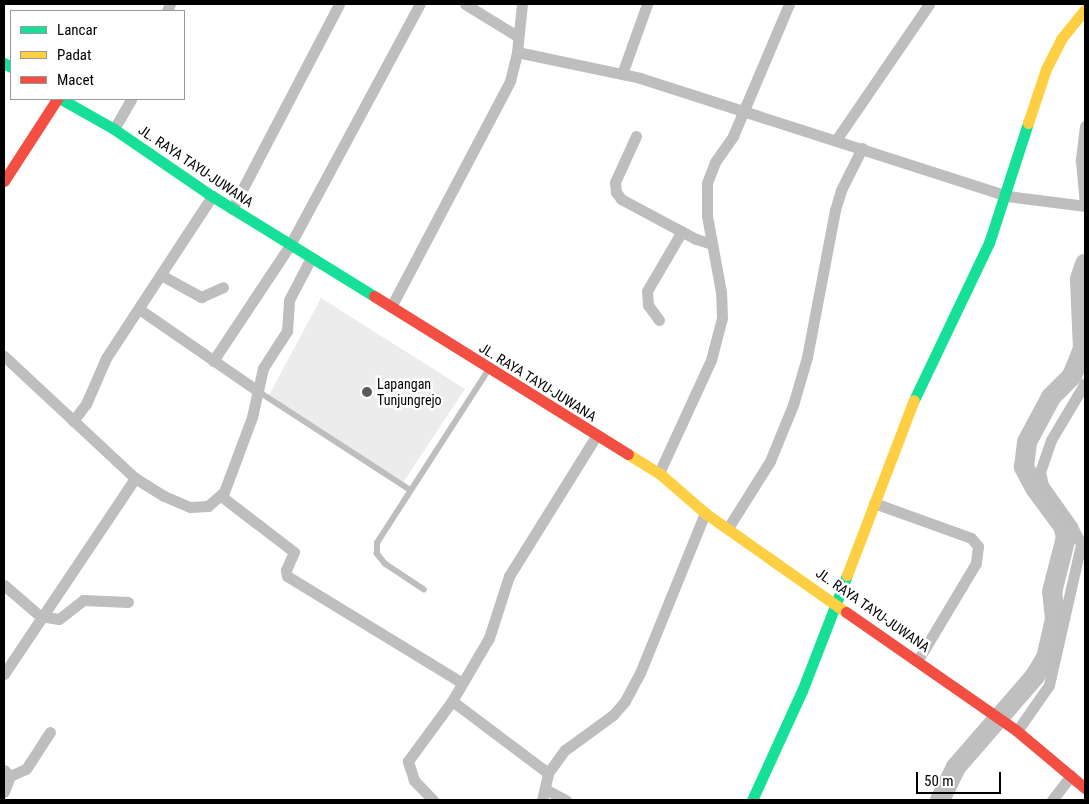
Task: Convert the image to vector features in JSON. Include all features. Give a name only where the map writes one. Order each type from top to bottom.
[{"type":"main road","points":[[752,800],[802,691],[834,602],[923,378],[990,243],[1007,196],[1046,69],[1061,39],[1085,9]]},
{"type":"main road","points":[[4,181],[58,100]]},
{"type":"main road","name":"JL. RAYA TAYU-JUWANA","points":[[61,100],[114,129],[232,209],[489,370],[513,381],[596,436],[659,473],[705,513],[918,660],[1012,728]]},
{"type":"main road","points":[[1012,728],[1085,788]]},
{"type":"street","points":[[232,209],[339,4]]},
{"type":"street","points":[[213,361],[290,245],[420,4]]},
{"type":"street","points":[[465,4],[518,36]]},
{"type":"street","points":[[391,307],[502,98],[518,52],[522,4]]},
{"type":"street","points":[[622,74],[647,4]]},
{"type":"street","points":[[659,473],[694,402],[717,345],[723,303],[712,244],[707,183],[744,110],[789,4]]},
{"type":"street","points":[[836,140],[929,4]]},
{"type":"street","points":[[518,52],[622,74],[744,110],[1007,196],[1085,205],[1082,161],[1085,126]]},
{"type":"street","points":[[114,129],[130,100]]},
{"type":"street","points":[[636,136],[615,182],[616,192],[621,199],[682,231],[712,244]]},
{"type":"street","points":[[728,528],[770,461],[793,405],[807,357],[835,210],[841,190],[862,148]]},
{"type":"street","points":[[73,421],[86,404],[106,358],[212,196]]},
{"type":"street","points":[[659,320],[647,302],[648,288],[682,231]]},
{"type":"street","points":[[4,356],[135,478],[164,496],[190,507],[208,506],[222,496],[252,417],[263,368],[287,331],[290,300],[311,258]]},
{"type":"street","points":[[161,275],[201,297],[223,287]]},
{"type":"street","points":[[139,309],[258,391]]},
{"type":"street","points":[[1012,728],[1049,685],[1083,545],[1043,485],[1040,472],[1051,440],[1085,383]]},
{"type":"street","points":[[433,800],[414,780],[408,761],[452,701],[489,638],[509,576],[596,436]]},
{"type":"street","points":[[4,674],[40,616],[135,478]]},
{"type":"street","points":[[222,496],[294,552],[286,570],[288,576],[462,684]]},
{"type":"street","points":[[874,503],[971,538],[978,546],[976,563],[918,660]]},
{"type":"street","points":[[566,800],[544,795],[548,773],[565,750],[614,715],[626,701],[640,673],[705,513]]},
{"type":"street","points":[[4,584],[40,616],[64,618],[84,599],[128,602]]},
{"type":"street","points":[[452,701],[548,773]]},
{"type":"street","points":[[4,792],[7,773],[26,770],[50,732]]},
{"type":"street","points":[[1052,800],[1071,776]]},
{"type":"lane","points":[[424,590],[385,564],[376,550],[382,531],[489,370]]},
{"type":"lane","points":[[258,391],[409,490]]},
{"type":"shaded area","name":"Lapangan Tunjungrejo","points":[[321,298],[465,389],[402,484],[269,395]]},
{"type":"waterway","points":[[940,800],[956,767],[1035,676],[1046,658],[1055,619],[1052,592],[1066,537],[1063,526],[1035,488],[1024,467],[1027,442],[1051,397],[1072,376],[1083,349],[1080,279],[1085,264]]},
{"type":"traffic: fast","points":[[4,63],[10,66]]},
{"type":"traffic: fast","points":[[63,100],[114,129],[212,196],[374,296]]},
{"type":"traffic: fast","points":[[914,400],[989,243],[1028,123]]},
{"type":"traffic: fast","points":[[752,800],[802,691],[847,575]]},
{"type":"traffic: slow","points":[[1028,123],[1046,69],[1061,39],[1085,9]]},
{"type":"traffic: slow","points":[[847,575],[914,400]]},
{"type":"traffic: slow","points":[[628,454],[659,473],[705,513],[846,612]]},
{"type":"traffic: jam","points":[[4,181],[56,100]]},
{"type":"traffic: jam","points":[[374,296],[628,454]]},
{"type":"traffic: jam","points":[[846,612],[1017,731],[1085,788]]},
{"type":"place","name":"Lapangan Tunjungrejo","points":[[367,392]]}]
